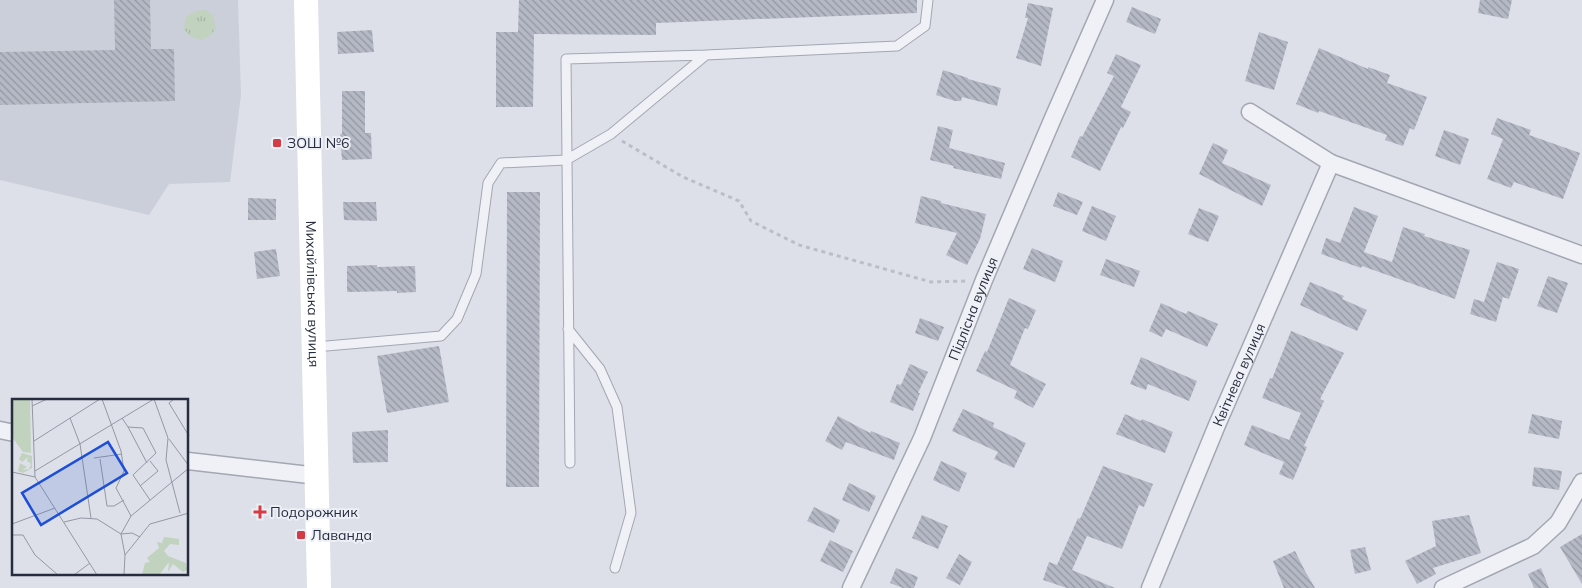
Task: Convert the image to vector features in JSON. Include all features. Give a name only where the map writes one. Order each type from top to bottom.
[{"type":"main road","name":"Михайлівська вулиця","points":[[306,0],[319,588]]},
{"type":"street","name":"Підлісна вулиця","points":[[851,588],[922,438],[984,280],[1105,0]]},
{"type":"street","points":[[1250,112],[1331,163],[1582,255]]},
{"type":"street","name":"Квітнева вулиця","points":[[1150,588],[1221,416],[1331,163]]},
{"type":"street","points":[[189,461],[318,476]]},
{"type":"street","points":[[1442,588],[1533,546],[1558,524],[1582,482]]},
{"type":"lane","points":[[570,463],[566,59],[706,56],[897,46],[925,26],[928,0]]},
{"type":"lane","points":[[315,347],[441,336],[457,319],[476,274],[488,183],[501,163],[566,160],[611,134],[706,56]]},
{"type":"lane","points":[[568,328],[600,370],[617,407],[632,513],[615,568]]},
{"type":"path","points":[[611,134],[683,178],[739,201],[751,221],[799,245],[931,282],[984,280]]},
{"type":"shaded area","points":[[0,0],[238,0],[241,95],[230,182],[169,184],[149,215],[0,180]]},
{"type":"green space","points":[[206,10],[213,16],[216,28],[211,35],[202,40],[191,37],[184,29],[186,17],[195,11]]},
{"type":"building","points":[[114,0],[150,0],[151,49],[174,49],[175,101],[0,105],[0,52],[115,50]]},
{"type":"building","points":[[519,0],[917,0],[917,13],[656,23],[656,35],[534,34],[533,107],[496,107],[496,32],[518,32]]},
{"type":"building","points":[[1480,0],[1512,0],[1508,19],[1478,13]]},
{"type":"building","points":[[1028,3],[1053,8],[1041,66],[1016,58],[1028,18],[1025,18]]},
{"type":"building","points":[[1132,7],[1161,19],[1155,34],[1126,22]]},
{"type":"building","points":[[372,30],[374,52],[338,54],[337,32]]},
{"type":"building","points":[[1259,32],[1288,42],[1274,90],[1245,81]]},
{"type":"building","points":[[1319,48],[1368,69],[1368,67],[1390,75],[1387,83],[1427,97],[1414,130],[1410,128],[1403,146],[1385,140],[1387,135],[1296,104]]},
{"type":"building","points":[[1116,54],[1141,65],[1121,107],[1131,112],[1123,128],[1121,127],[1100,171],[1071,157],[1080,136],[1082,137],[1114,76],[1107,73]]},
{"type":"building","points":[[943,70],[1001,88],[997,106],[962,97],[961,101],[955,101],[936,95]]},
{"type":"building","points":[[342,91],[365,91],[365,133],[371,133],[372,159],[342,160],[340,134],[342,134]]},
{"type":"building","points":[[1497,118],[1531,130],[1529,135],[1580,153],[1563,199],[1514,182],[1511,188],[1487,179],[1503,139],[1491,134]]},
{"type":"building","points":[[938,126],[953,130],[949,148],[1005,163],[1001,179],[953,168],[954,166],[930,160]]},
{"type":"building","points":[[1444,130],[1469,139],[1460,165],[1435,156]]},
{"type":"building","points":[[1213,143],[1228,150],[1222,163],[1271,185],[1262,206],[1199,174]]},
{"type":"building","points":[[507,192],[540,192],[539,487],[506,487]]},
{"type":"building","points":[[1058,192],[1083,202],[1077,215],[1053,206]]},
{"type":"building","points":[[921,196],[986,214],[980,239],[967,265],[946,255],[957,233],[915,223]]},
{"type":"building","points":[[248,198],[276,199],[276,220],[248,220]]},
{"type":"building","points":[[343,202],[376,202],[377,221],[344,220]]},
{"type":"building","points":[[1092,206],[1116,216],[1106,241],[1082,231]]},
{"type":"building","points":[[1354,207],[1378,216],[1364,252],[1392,262],[1403,227],[1425,234],[1424,236],[1470,250],[1455,299],[1362,266],[1361,268],[1321,254],[1326,238],[1340,243]]},
{"type":"building","points":[[1199,208],[1219,216],[1208,242],[1188,234]]},
{"type":"building","points":[[1032,248],[1063,261],[1055,282],[1023,269]]},
{"type":"building","points":[[276,249],[280,276],[257,279],[254,252]]},
{"type":"building","points":[[1106,259],[1140,271],[1134,287],[1100,275]]},
{"type":"building","points":[[1497,262],[1519,269],[1509,299],[1503,297],[1496,322],[1470,314],[1474,299],[1484,302]]},
{"type":"building","points":[[377,265],[377,267],[415,266],[416,292],[347,292],[347,266]]},
{"type":"building","points":[[1548,276],[1568,283],[1557,313],[1537,306]]},
{"type":"building","points":[[1310,282],[1344,296],[1342,299],[1367,310],[1357,331],[1300,305]]},
{"type":"building","points":[[1009,298],[1036,310],[1028,329],[1025,328],[1010,365],[1046,384],[1033,408],[1014,398],[1017,391],[976,371],[985,351],[987,352]]},
{"type":"building","points":[[1161,303],[1186,314],[1188,311],[1218,324],[1207,347],[1166,329],[1162,337],[1149,331]]},
{"type":"building","points":[[920,318],[944,327],[938,341],[915,333]]},
{"type":"building","points":[[1291,331],[1344,353],[1320,399],[1324,401],[1304,446],[1307,447],[1293,480],[1279,474],[1284,462],[1244,445],[1252,425],[1289,440],[1301,413],[1262,398],[1270,378],[1272,379]]},
{"type":"building","points":[[439,346],[449,402],[387,413],[377,356]]},
{"type":"building","points":[[1141,357],[1197,381],[1189,401],[1148,384],[1146,390],[1130,384]]},
{"type":"building","points":[[910,364],[928,372],[918,393],[920,393],[913,411],[890,402],[897,384],[901,385]]},
{"type":"building","points":[[963,409],[994,423],[993,427],[1026,443],[1014,468],[994,459],[998,452],[952,431]]},
{"type":"building","points":[[1125,414],[1173,432],[1165,453],[1116,434]]},
{"type":"building","points":[[1532,414],[1562,421],[1559,439],[1528,433]]},
{"type":"building","points":[[838,416],[870,433],[871,431],[900,443],[894,460],[846,442],[842,450],[825,441]]},
{"type":"building","points":[[388,430],[388,462],[353,463],[352,432]]},
{"type":"building","points":[[941,461],[967,473],[959,492],[933,480]]},
{"type":"building","points":[[1103,466],[1153,484],[1144,507],[1139,505],[1122,549],[1087,536],[1072,570],[1115,588],[1067,588],[1043,580],[1049,562],[1057,565]]},
{"type":"building","points":[[1534,467],[1562,471],[1559,490],[1532,486]]},
{"type":"building","points":[[849,483],[876,496],[869,512],[842,500]]},
{"type":"building","points":[[814,507],[840,520],[834,533],[807,521]]},
{"type":"building","points":[[922,515],[948,526],[938,549],[912,538]]},
{"type":"building","points":[[1469,515],[1481,553],[1433,568],[1436,574],[1417,584],[1405,561],[1436,546],[1432,521]]},
{"type":"building","points":[[1582,534],[1582,584],[1560,547]]},
{"type":"building","points":[[830,540],[853,551],[843,572],[820,561]]},
{"type":"building","points":[[1365,547],[1371,570],[1355,574],[1350,550]]},
{"type":"building","points":[[1295,551],[1315,588],[1284,588],[1273,561]]},
{"type":"building","points":[[959,554],[972,562],[960,585],[946,578]]},
{"type":"building","points":[[896,568],[918,577],[914,588],[903,588],[890,583]]},
{"type":"building","points":[[1541,568],[1549,588],[1534,588],[1528,574]]},
{"type":"place","name":"ЗОШ №6","points":[[277,143]]},
{"type":"place","name":"Подорожник","points":[[260,512]]},
{"type":"place","name":"Лаванда","points":[[301,535]]}]
